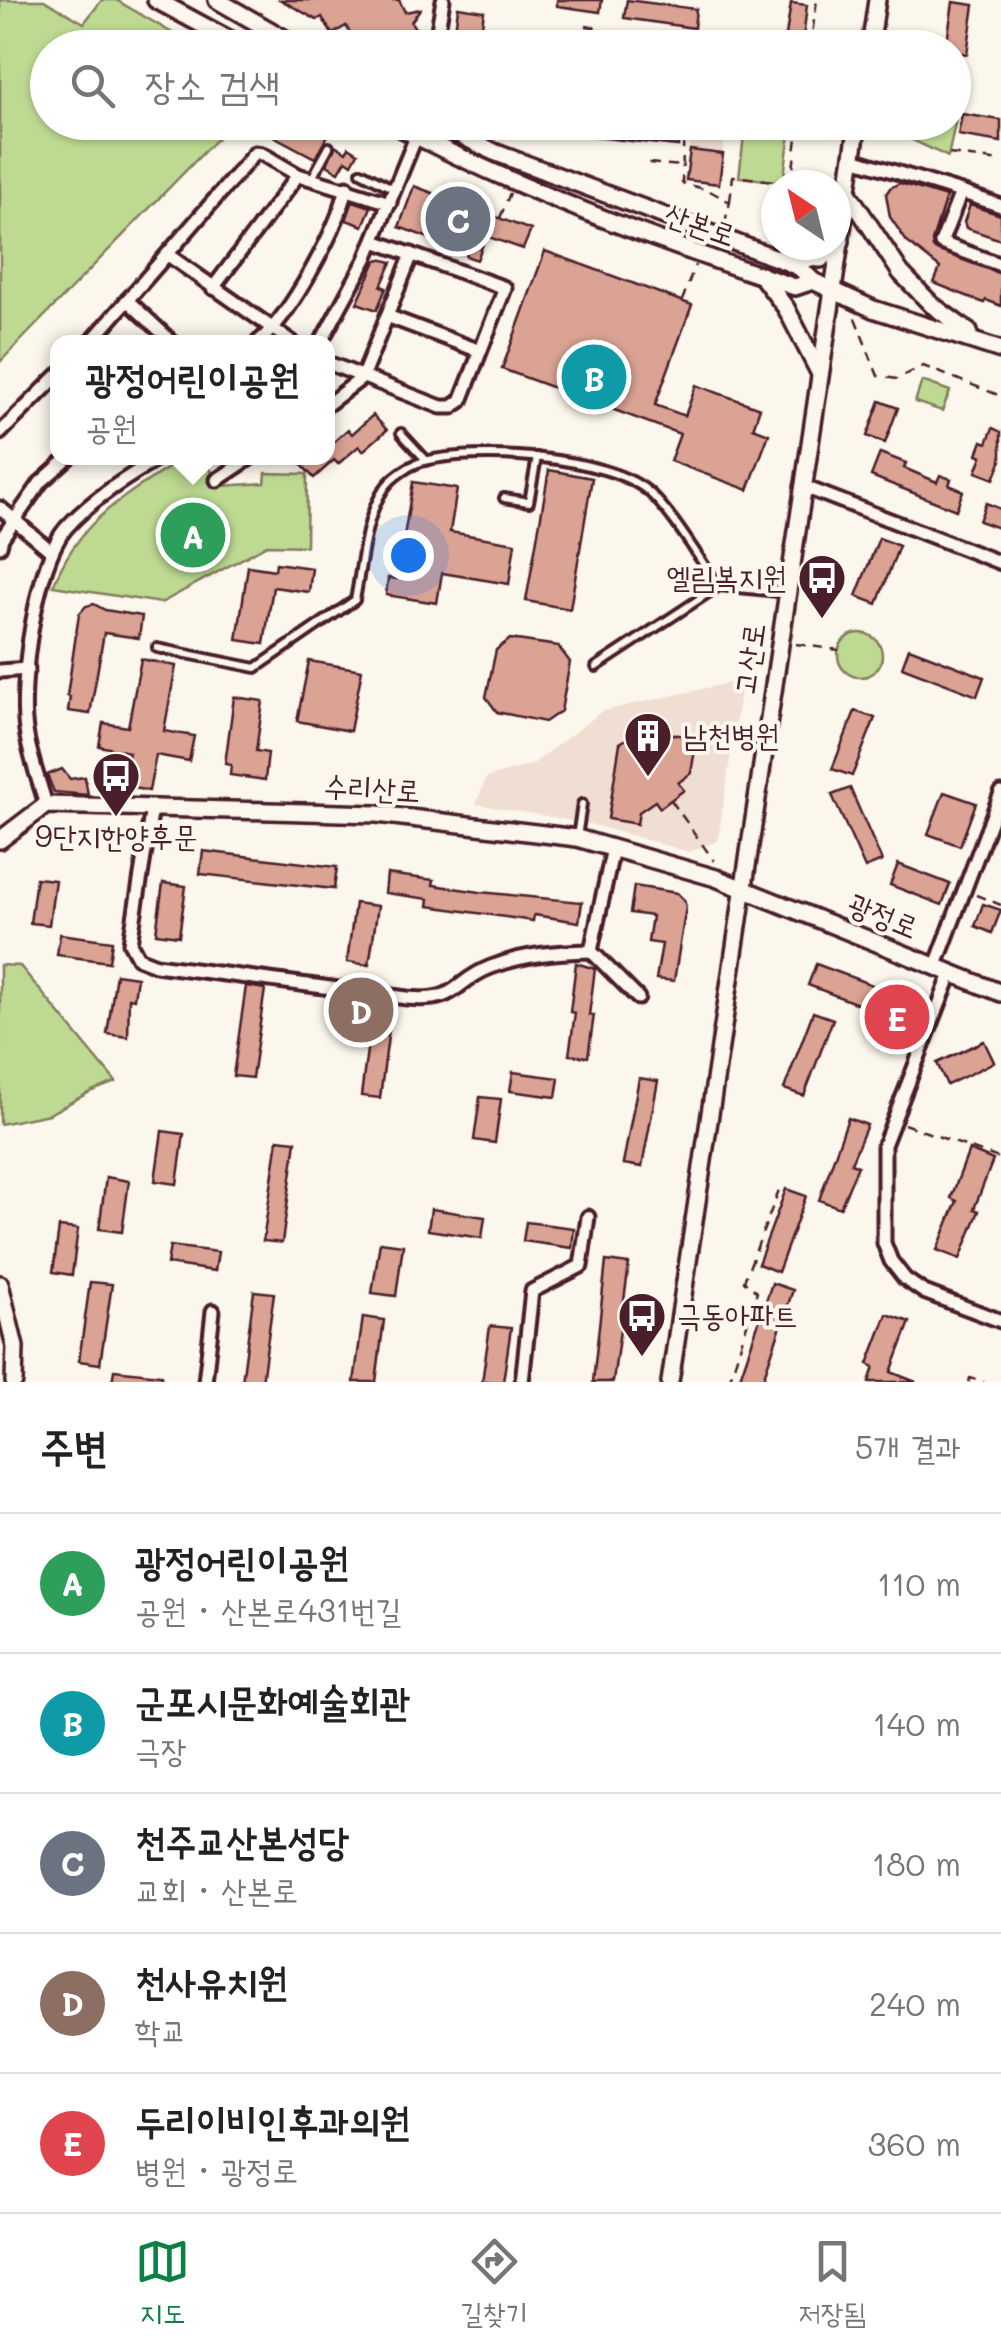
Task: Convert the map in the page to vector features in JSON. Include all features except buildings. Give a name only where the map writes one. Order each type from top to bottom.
[{"type":"street","points":[[156,0],[212,30]]},
{"type":"street","points":[[217,0],[270,30]]},
{"type":"street","points":[[438,30],[443,0]]},
{"type":"street","points":[[873,30],[877,0]]},
{"type":"street","points":[[325,335],[374,241],[415,140]]},
{"type":"street","name":"산본로","points":[[437,140],[514,182],[620,227],[795,287],[813,281],[874,309],[1001,350]]},
{"type":"street","points":[[470,140],[787,262],[813,281]]},
{"type":"street","name":"고산로","points":[[851,173],[856,140]]},
{"type":"street","points":[[97,335],[254,154],[262,154],[305,176],[390,202]]},
{"type":"street","points":[[853,159],[1001,206]]},
{"type":"street","points":[[214,288],[305,176]]},
{"type":"street","points":[[267,335],[299,295],[346,187]]},
{"type":"street","points":[[961,192],[941,244],[1001,265]]},
{"type":"street","points":[[851,198],[901,273],[932,305],[980,341]]},
{"type":"street","points":[[335,367],[452,408],[461,401],[505,288],[374,241]]},
{"type":"street","points":[[335,399],[362,378],[412,254]]},
{"type":"street","points":[[168,255],[279,335]]},
{"type":"street","points":[[787,262],[796,260]]},
{"type":"street","name":"고산로","points":[[670,1382],[736,886],[781,642],[820,374],[840,293],[841,260]]},
{"type":"street","points":[[760,275],[786,308],[820,374]]},
{"type":"street","points":[[127,300],[164,335]]},
{"type":"street","points":[[387,316],[480,351]]},
{"type":"street","points":[[0,434],[50,382]]},
{"type":"street","points":[[0,546],[41,482],[60,465]]},
{"type":"street","points":[[0,840],[46,805],[26,730],[24,693],[35,609],[51,551],[64,530],[89,506],[149,465]]},
{"type":"street","points":[[218,480],[240,465]]},
{"type":"street","points":[[802,486],[1001,563]]},
{"type":"street","points":[[0,508],[51,551]]},
{"type":"street","points":[[0,670],[28,669]]},
{"type":"street","points":[[935,968],[1001,794]]},
{"type":"street","name":"수리산로","points":[[46,805],[377,814],[577,838],[736,886]]},
{"type":"street","points":[[152,808],[130,943],[138,958],[156,965],[426,1000],[444,997],[486,969],[516,958],[591,951]]},
{"type":"street","points":[[591,951],[612,848]]},
{"type":"street","name":"광정로","points":[[736,886],[1001,993]]},
{"type":"street","points":[[591,951],[638,998]]},
{"type":"street","points":[[952,974],[884,1146],[884,1244],[905,1279],[924,1292],[1001,1321]]},
{"type":"street","points":[[522,1382],[532,1291],[581,1266],[588,1217]]},
{"type":"street","points":[[0,1284],[15,1347],[14,1382]]},
{"type":"street","points":[[205,1382],[213,1311]]},
{"type":"lane","points":[[305,176],[329,147]]},
{"type":"lane","points":[[361,172],[395,190]]},
{"type":"lane","points":[[401,433],[427,461]]},
{"type":"lane","points":[[504,498],[529,502],[537,456]]},
{"type":"lane","points":[[156,648],[256,668],[355,600],[371,523],[383,489],[406,470],[427,461],[537,456],[599,468],[625,478],[650,493],[719,586]]},
{"type":"lane","points":[[596,667],[719,586],[788,593]]},
{"type":"lane","points":[[577,838],[582,804]]},
{"type":"path","points":[[813,30],[817,0]]},
{"type":"path","points":[[586,26],[600,28]]},
{"type":"path","points":[[683,140],[682,183],[708,190],[730,202]]},
{"type":"path","points":[[792,170],[796,140]]},
{"type":"path","points":[[949,154],[1001,161]]},
{"type":"path","points":[[649,163],[682,166]]},
{"type":"path","points":[[721,237],[734,176],[761,180]]},
{"type":"path","points":[[500,218],[514,182]]},
{"type":"path","points":[[682,301],[699,254]]},
{"type":"path","points":[[840,293],[878,376],[897,379],[922,366],[1001,396]]},
{"type":"path","points":[[781,642],[838,650]]},
{"type":"path","points":[[671,800],[736,886]]},
{"type":"path","points":[[965,891],[1001,905]]},
{"type":"path","points":[[894,1120],[1001,1160]]},
{"type":"path","points":[[729,1382],[757,1292],[744,1281],[779,1190]]},
{"type":"path","points":[[969,1382],[970,1378],[984,1382]]},
{"type":"shaded area","points":[[691,140],[724,140],[719,184],[686,180]]},
{"type":"shaded area","points":[[742,680],[718,841],[689,852],[590,824],[476,804],[486,778],[533,764],[602,711]]},
{"type":"green space","points":[[0,0],[44,0],[84,23],[102,0],[116,0],[167,30],[30,30],[30,140],[215,140],[0,362]]},
{"type":"green space","points":[[744,140],[789,140],[785,170],[761,170],[761,180],[739,177]]},
{"type":"green space","points":[[912,140],[952,140],[948,157]]},
{"type":"green space","points":[[922,381],[950,391],[942,411],[915,402]]},
{"type":"green space","points":[[173,465],[207,465],[222,486],[265,483],[266,473],[307,474],[306,546],[267,545],[161,603],[53,586],[77,543],[124,497]]},
{"type":"green space","points":[[860,633],[875,640],[882,655],[875,670],[860,677],[845,670],[838,655],[845,640]]},
{"type":"green space","points":[[0,965],[20,966],[116,1082],[49,1114],[0,1124]]},
{"type":"place","name":"천주교산본성당","points":[[458,219]]},
{"type":"place","name":"군포시문화예술회관","points":[[594,377]]},
{"type":"place","name":"광정어린이공원","points":[[193,535]]},
{"type":"place","name":"엘림복지원","points":[[822,620]]},
{"type":"place","name":"남천병원","points":[[648,778]]},
{"type":"place","name":"9단지한양후문","points":[[116,818]]},
{"type":"place","name":"천사유치원","points":[[361,1010]]},
{"type":"place","name":"두리이비인후과의원","points":[[897,1017]]},
{"type":"place","name":"극동아파트","points":[[642,1358]]}]
